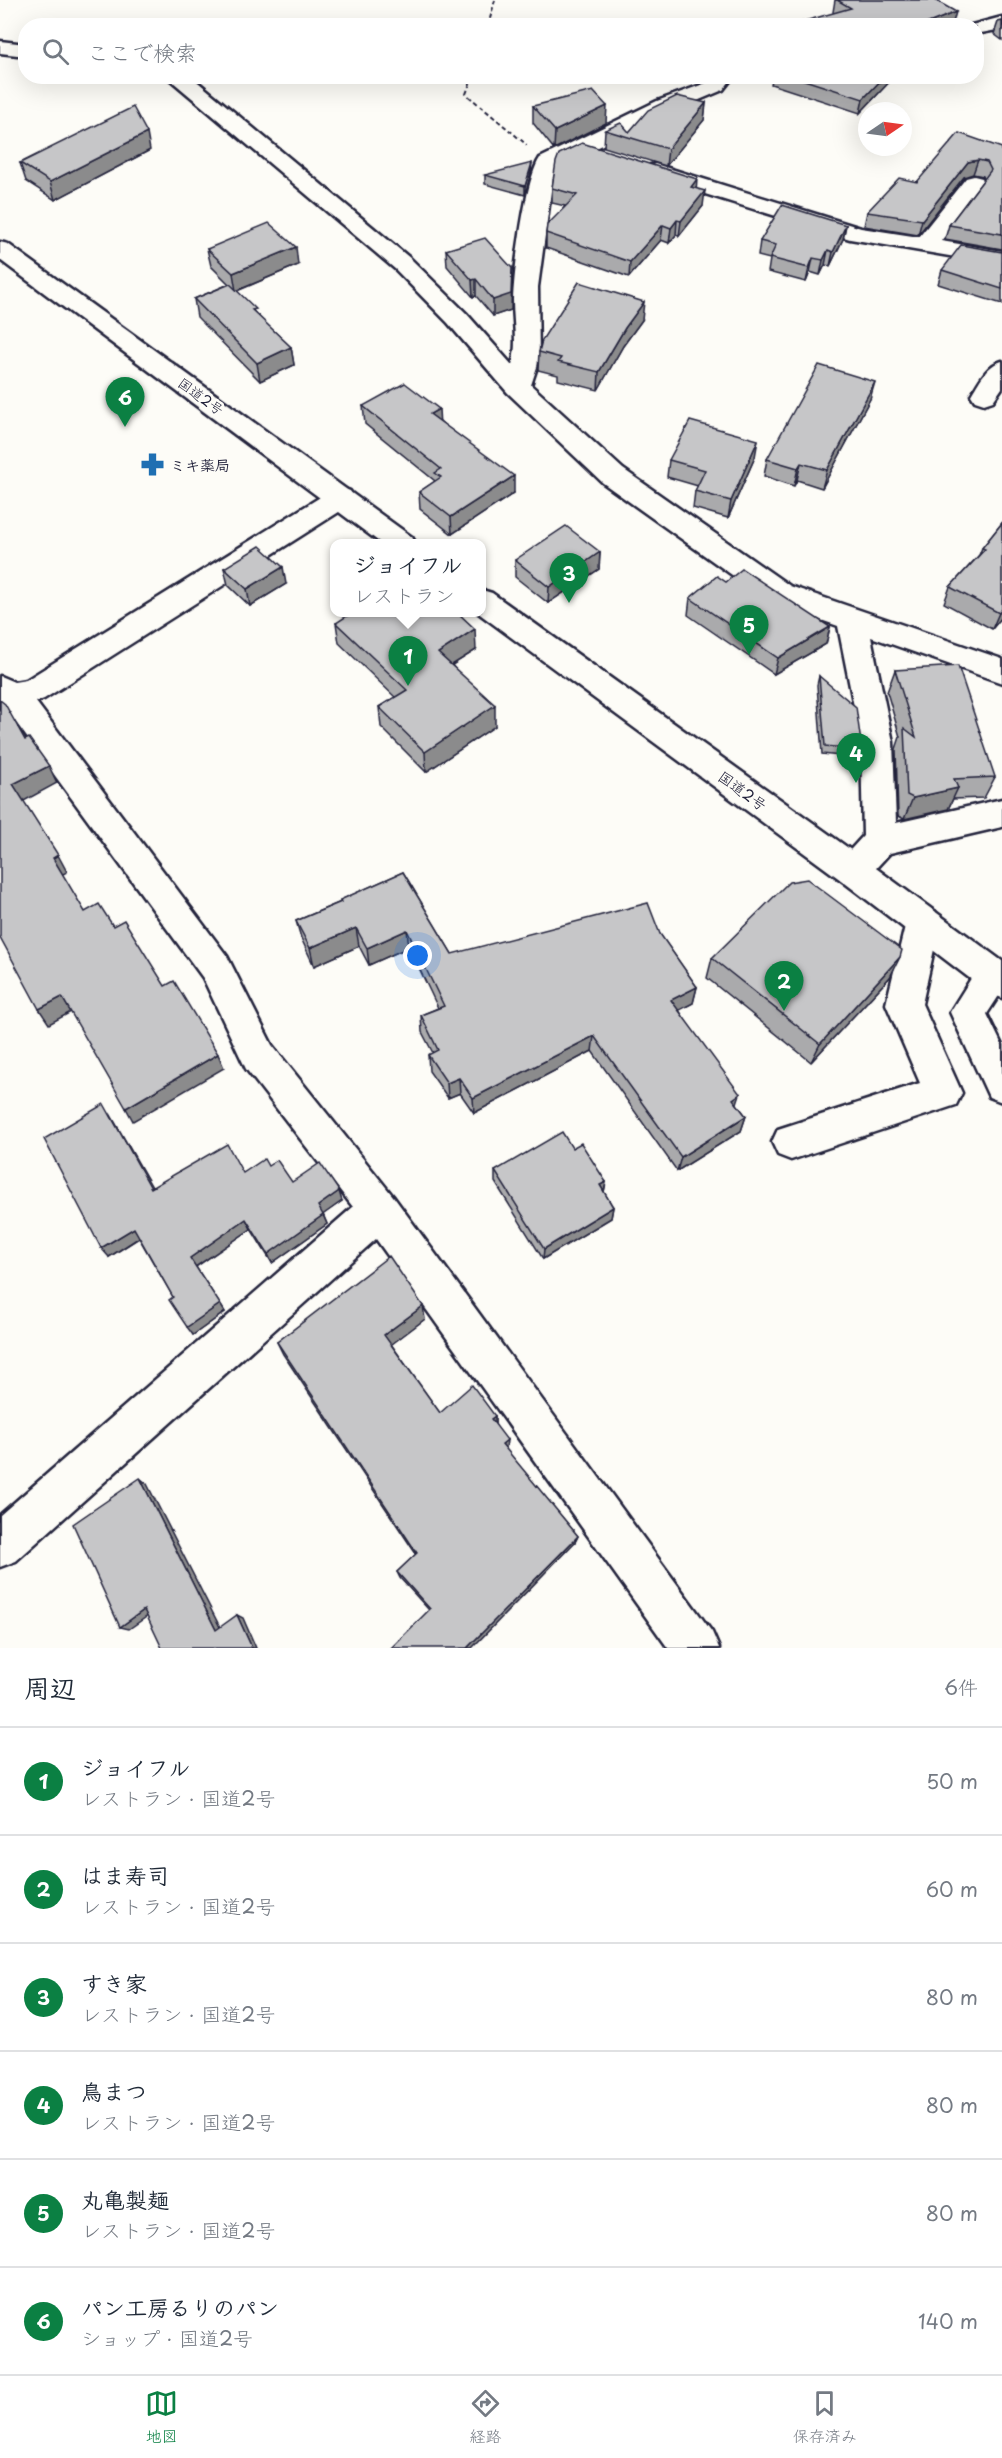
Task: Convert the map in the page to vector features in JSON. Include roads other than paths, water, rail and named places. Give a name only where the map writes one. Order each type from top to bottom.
[{"type":"main road","points":[[984,26],[1002,23]]},
{"type":"main road","points":[[0,47],[18,49]]},
{"type":"main road","points":[[188,84],[403,264],[457,318],[517,387],[613,476],[780,594],[1002,671]]},
{"type":"main road","points":[[517,387],[523,376],[530,348],[525,289],[542,176],[548,163],[665,106],[718,84]]},
{"type":"main road","points":[[579,148],[613,158]]},
{"type":"main road","points":[[635,165],[858,234],[1002,258]]},
{"type":"main road","points":[[925,245],[974,183]]},
{"type":"main road","name":"国道2号","points":[[0,249],[396,539]]},
{"type":"main road","points":[[984,395],[1002,369]]},
{"type":"main road","points":[[3,693],[33,691],[339,498]]},
{"type":"main road","name":"国道2号","points":[[486,604],[853,870],[997,978]]},
{"type":"main road","points":[[852,619],[877,742],[880,841]]},
{"type":"main road","points":[[3,693],[26,712],[215,968],[259,1057],[379,1210],[696,1648]]},
{"type":"main road","points":[[853,870],[880,841],[1002,813]]},
{"type":"main road","points":[[791,1142],[943,1093],[904,1004],[923,922]]},
{"type":"main road","points":[[997,978],[968,1012],[1002,1085]]},
{"type":"main road","points":[[0,1545],[379,1210]]},
{"type":"place","name":"パン工房るりのパン","points":[[125,427]]},
{"type":"place","name":"ミキ薬局","points":[[152,464]]},
{"type":"place","name":"すき家","points":[[569,603]]},
{"type":"place","name":"丸亀製麺","points":[[749,655]]},
{"type":"place","name":"ジョイフル","points":[[408,686]]},
{"type":"place","name":"鳥まつ","points":[[856,783]]},
{"type":"place","name":"はま寿司","points":[[784,1011]]}]
